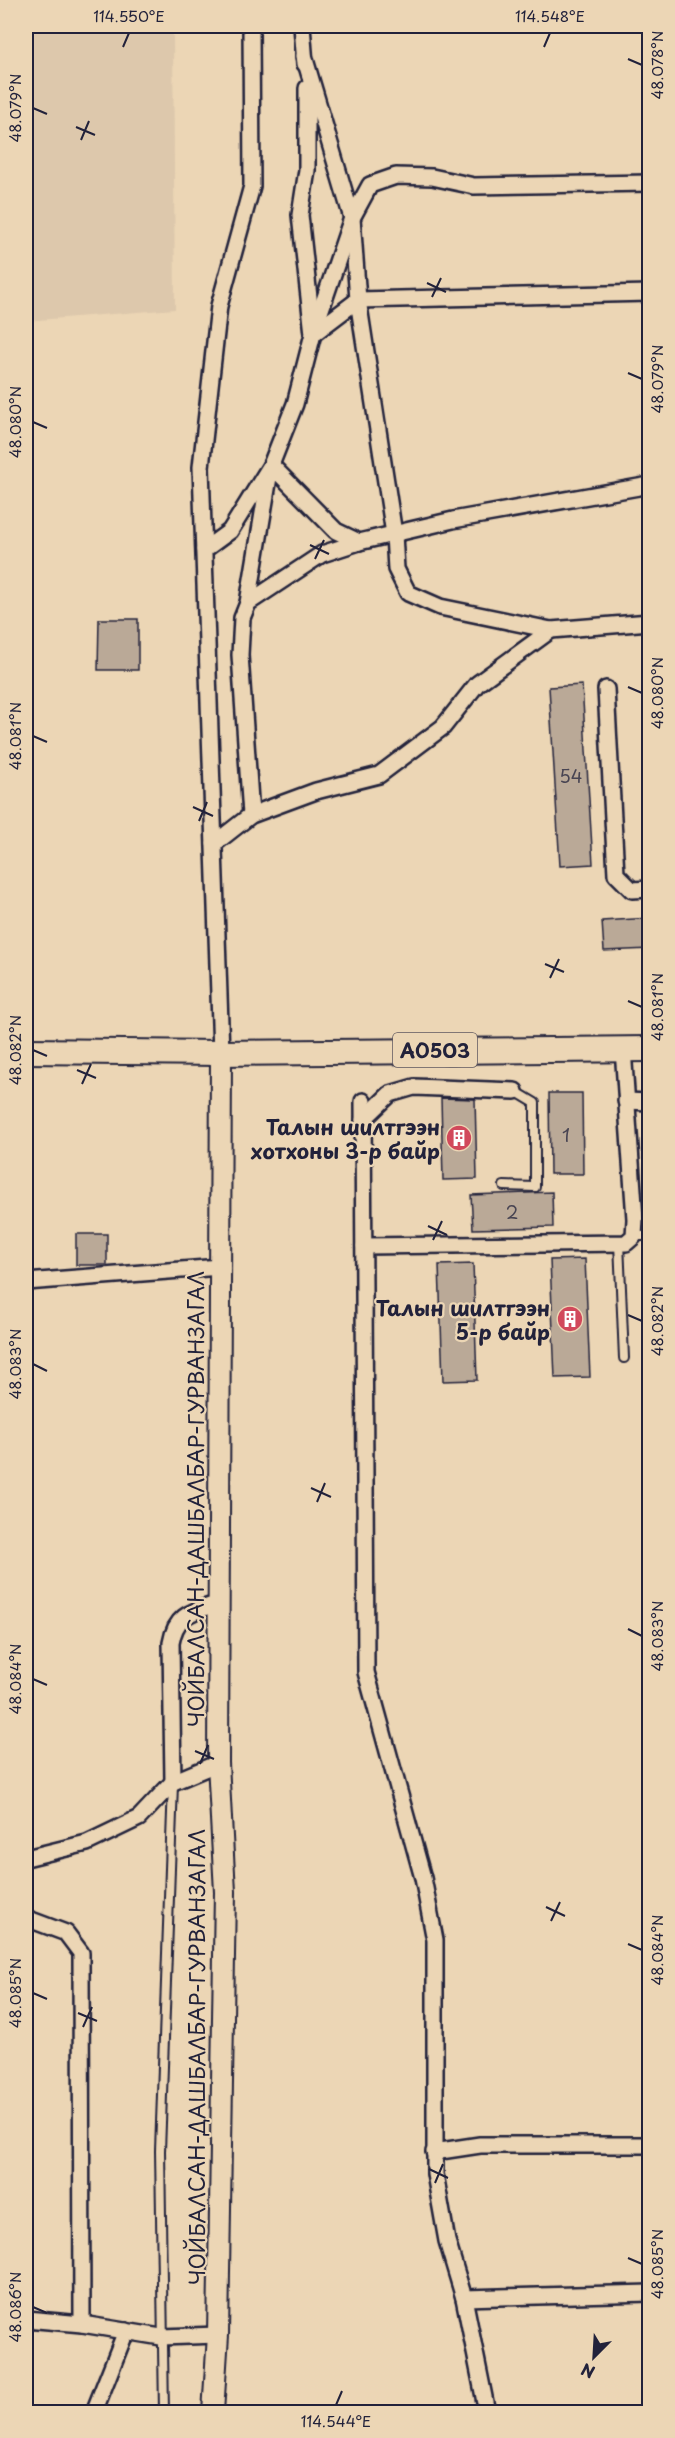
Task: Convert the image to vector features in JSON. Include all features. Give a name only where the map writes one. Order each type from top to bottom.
[{"type":"main road","name":"A0503","points":[[26,1051],[221,1053],[650,1049]]},
{"type":"street","points":[[221,1053],[201,467],[219,306],[252,186],[251,26]]},
{"type":"street","points":[[302,26],[309,114],[307,170],[300,215],[313,334]]},
{"type":"street","points":[[304,56],[352,218],[358,300],[394,534],[396,569],[408,593],[440,608],[551,630],[650,622]]},
{"type":"street","points":[[204,550],[230,531],[271,465],[295,404],[313,334],[352,218],[370,185],[396,176],[432,177],[474,186],[650,183]]},
{"type":"street","points":[[313,334],[358,300],[650,293]]},
{"type":"street","points":[[271,465],[336,531],[359,542]]},
{"type":"street","points":[[251,815],[240,655],[242,618],[248,603],[271,465]]},
{"type":"street","points":[[248,603],[321,554],[359,542],[453,520],[650,485]]},
{"type":"street","points":[[214,844],[251,815],[316,791],[379,775],[443,727],[477,684],[551,630]]},
{"type":"street","points":[[606,689],[616,874],[632,890],[650,889]]},
{"type":"street","points":[[364,1246],[626,1243],[642,1236],[633,1198],[623,1049]]},
{"type":"street","name":"ЧОЙБАЛСАН-ДАШБАЛБАР-ГУРВАНЗАГАЛ","points":[[213,2412],[218,2335],[225,1892],[218,1763],[221,1053]]},
{"type":"street","points":[[363,1120],[390,1094],[414,1087],[515,1091]]},
{"type":"street","points":[[363,1101],[366,1672],[423,1878],[435,1940],[435,2174],[447,2241],[464,2298],[487,2412]]},
{"type":"street","points":[[626,1101],[650,1102]]},
{"type":"street","points":[[633,1198],[650,1198]]},
{"type":"street","points":[[26,1282],[220,1267]]},
{"type":"street","points":[[173,1782],[171,1643],[174,1628],[183,1616],[219,1603]]},
{"type":"street","points":[[26,1858],[87,1843],[139,1818],[173,1782],[218,1763]]},
{"type":"street","points":[[26,1918],[66,1933],[81,1953],[82,2324]]},
{"type":"street","points":[[434,2152],[480,2145],[650,2145]]},
{"type":"street","points":[[464,2298],[650,2294]]},
{"type":"street","points":[[26,2319],[82,2324],[161,2337],[218,2335]]},
{"type":"street","points":[[94,2412],[126,2331]]},
{"type":"lane","points":[[504,1186],[535,1186],[535,1103],[515,1091]]},
{"type":"lane","points":[[619,1243],[624,1358]]},
{"type":"lane","points":[[164,2412],[161,2337],[160,2151],[173,1782]]},
{"type":"shaded area","points":[[26,26],[173,26],[175,309],[26,321]]},
{"type":"building","points":[[99,619],[138,619],[138,670],[98,670]]},
{"type":"building","points":[[582,685],[593,864],[560,866],[549,687]]},
{"type":"building","points":[[650,918],[650,949],[604,951],[602,921]]},
{"type":"building","points":[[549,1093],[582,1093],[583,1174],[550,1174]]},
{"type":"building","name":"Талын шилтгээн хотхоны 3-р байр","points":[[441,1098],[475,1099],[477,1179],[443,1180]]},
{"type":"building","points":[[552,1192],[553,1227],[473,1229],[471,1195]]},
{"type":"building","points":[[76,1234],[107,1234],[107,1265],[76,1265]]},
{"type":"building","name":"Талын шилтгээн 5-р байр","points":[[585,1259],[590,1377],[555,1378],[550,1260]]},
{"type":"building","points":[[473,1264],[477,1380],[443,1381],[439,1265]]},
{"type":"place","name":"Талын шилтгээн хотхоны 3-р байр","points":[[459,1138]]},
{"type":"place","name":"Талын шилтгээн 5-р байр","points":[[570,1319]]}]
